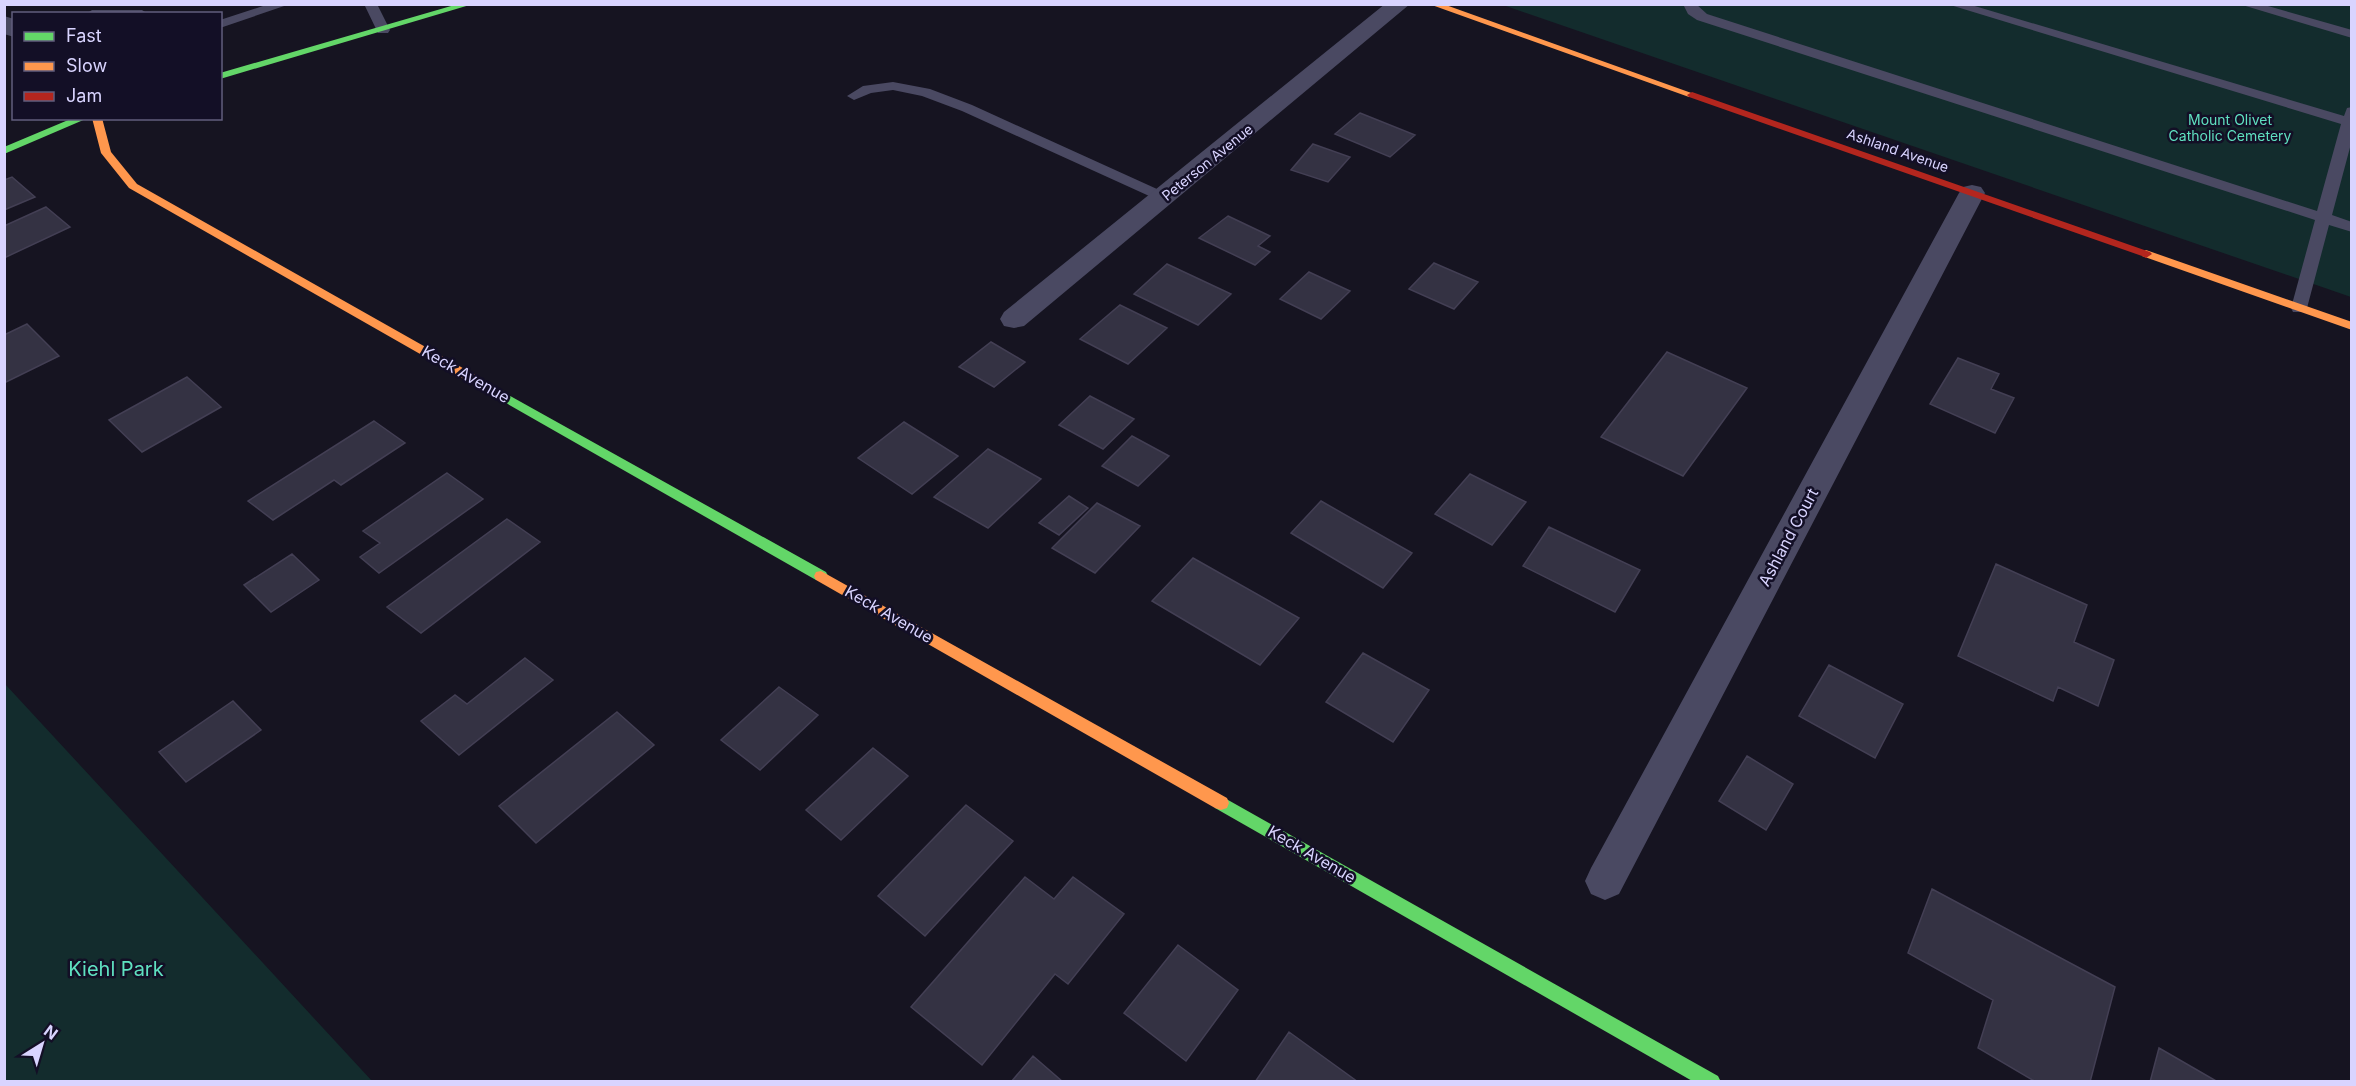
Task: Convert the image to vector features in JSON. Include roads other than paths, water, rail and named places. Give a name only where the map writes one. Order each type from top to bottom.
[{"type":"street","points":[[222,75],[469,4]]},
{"type":"street","name":"Peterson Avenue","points":[[1014,319],[1399,4]]},
{"type":"street","name":"Ashland Avenue","points":[[1433,4],[2352,326]]},
{"type":"street","points":[[4,151],[78,120]]},
{"type":"street","name":"Keck Avenue","points":[[98,120],[106,153],[133,186],[1712,1082]]},
{"type":"street","name":"Ashland Court","points":[[1605,881],[1972,193]]},
{"type":"lane","points":[[89,12],[123,4]]},
{"type":"lane","points":[[222,23],[284,4]]},
{"type":"lane","points":[[370,4],[383,30]]},
{"type":"lane","points":[[1689,4],[1693,11],[1702,17],[2352,227]]},
{"type":"lane","points":[[1953,4],[2351,119],[2299,308]]},
{"type":"lane","points":[[2245,4],[2352,34]]},
{"type":"lane","points":[[854,96],[868,89],[893,86],[924,92],[967,108],[1163,197]]},
{"type":"park label","name":"Mount Olivet Catholic Cemetery","points":[[2230,128]]},
{"type":"park label","name":"Kiehl Park","points":[[116,969]]}]
